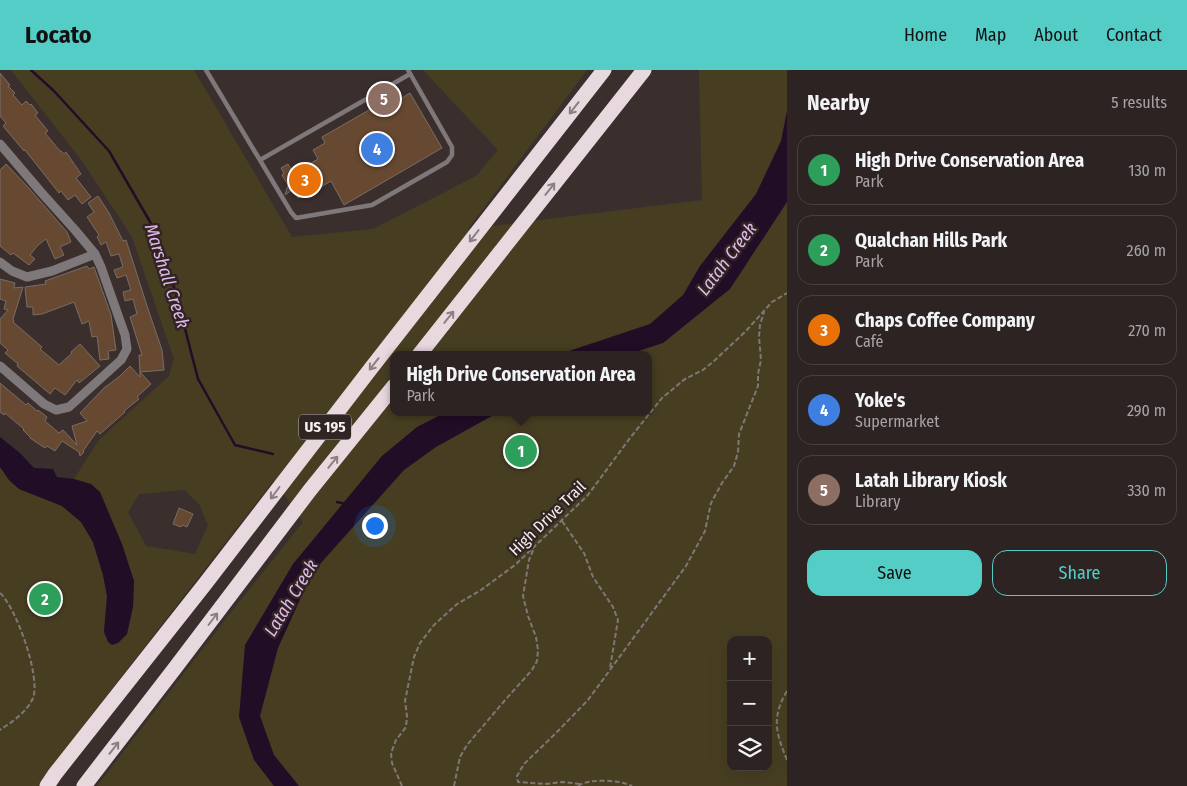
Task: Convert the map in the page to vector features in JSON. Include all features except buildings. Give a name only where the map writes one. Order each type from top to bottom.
[{"type":"highway","name":"US 195","points":[[47,786],[604,70]]},
{"type":"highway","points":[[422,351],[644,70]]},
{"type":"highway","name":"US 195","points":[[84,786],[310,490],[390,391]]},
{"type":"street","points":[[0,144],[95,254],[125,335],[127,348],[121,360],[69,407],[56,410],[44,404],[0,366]]},
{"type":"street","points":[[0,262],[12,271],[27,276],[52,271],[95,254]]},
{"type":"lane","points":[[206,70],[291,212],[296,218],[372,205],[447,162],[452,155],[452,147],[409,72],[260,160]]},
{"type":"path","name":"High Drive Trail","points":[[652,410],[662,398],[685,379],[703,370],[714,361],[745,332],[772,302],[787,294]]},
{"type":"path","points":[[632,786],[597,781],[579,785],[564,782],[545,784],[518,782],[517,776],[524,764],[588,700],[686,566],[705,531],[712,503],[722,483],[734,466],[738,452],[739,434],[758,386],[761,360],[759,337],[764,310]]},
{"type":"path","name":"High Drive Trail","points":[[402,786],[392,763],[391,753],[396,740],[406,727],[405,701],[414,657],[420,643],[434,624],[457,604],[481,590],[508,570],[562,521],[588,495],[648,416]]},
{"type":"path","points":[[562,521],[584,553],[593,577],[613,607],[618,620],[610,670]]},
{"type":"path","points":[[454,786],[460,757],[467,745],[537,662],[536,637],[523,596],[529,560],[535,546]]},
{"type":"path","points":[[0,593],[5,597],[18,621],[28,650],[35,687],[33,698],[24,711],[0,730]]},
{"type":"path","points":[[787,691],[780,702],[777,714],[777,729],[787,760]]},
{"type":"shaded area","points":[[11,70],[194,70],[292,237],[373,229],[476,176],[498,150],[423,70],[587,70],[468,229],[702,200],[699,70],[787,70],[787,786],[97,786],[303,522],[274,480],[93,713],[39,786],[0,786],[0,467],[9,480],[19,489],[62,506],[81,522],[93,542],[103,575],[107,596],[104,632],[133,607],[134,581],[122,544],[91,484],[74,479],[99,440],[169,376],[174,359],[132,237],[82,161]],"holes":[[[184,490],[199,504],[208,525],[195,554],[146,546],[128,512],[139,494]]]},
{"type":"water","name":"Latah Creek","points":[[787,111],[787,202],[730,289],[663,343],[638,351],[569,351],[650,324],[683,295],[700,266],[756,194],[781,141]]},
{"type":"water","name":"Latah Creek","points":[[438,416],[492,416],[436,447],[404,470],[312,573],[278,648],[260,716],[274,755],[299,786],[274,786],[254,760],[239,717],[245,645],[293,564],[382,456],[417,427]]},
{"type":"water","points":[[0,437],[20,453],[34,468],[53,469],[57,477],[91,484],[100,492],[122,544],[134,581],[133,607],[127,634],[118,643],[112,645],[108,642],[104,632],[107,596],[93,542],[81,522],[62,506],[19,489],[9,480],[0,467]]},
{"type":"waterway","name":"Marshall Creek","points":[[31,70],[54,91],[109,151],[153,227],[175,290],[198,379],[235,445],[273,454]]},
{"type":"waterway","name":"Marshall Creek","points":[[337,502],[346,504]]},
{"type":"place","name":"Latah Library Kiosk","points":[[384,99]]},
{"type":"place","name":"Yoke's","points":[[377,149]]},
{"type":"place","name":"Chaps Coffee Company","points":[[305,180]]},
{"type":"place","name":"High Drive Conservation Area","points":[[521,451]]},
{"type":"place","name":"Qualchan Hills Park","points":[[45,599]]}]
